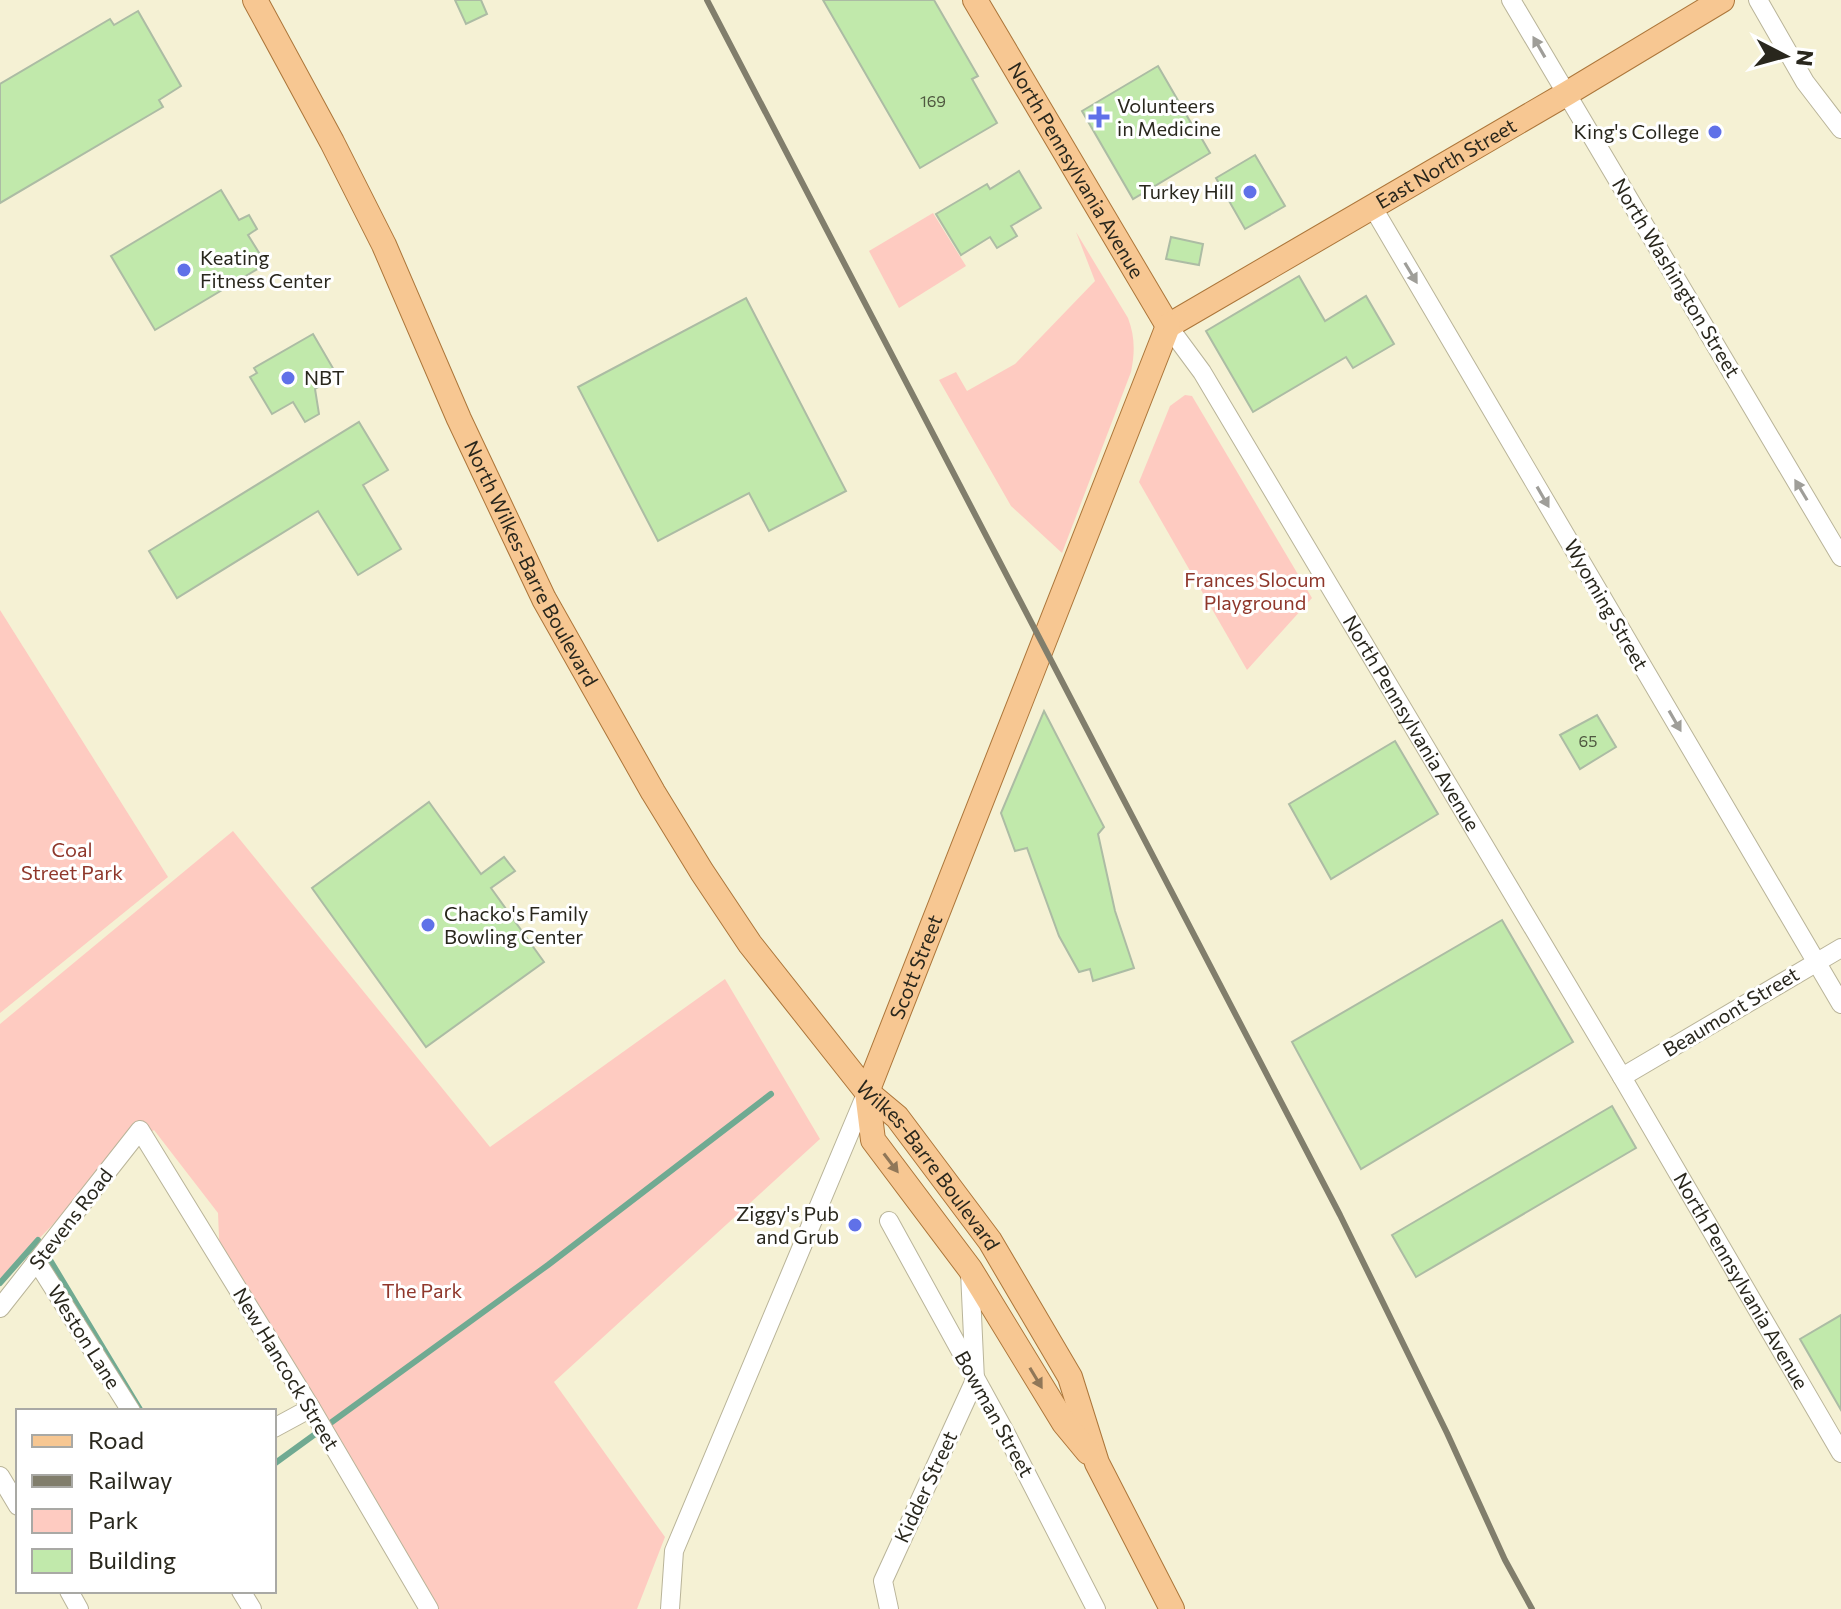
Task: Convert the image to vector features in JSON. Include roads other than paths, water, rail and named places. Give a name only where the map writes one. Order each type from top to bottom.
[{"type":"main road","name":"North Wilkes-Barre Boulevard","points":[[255,0],[384,245],[459,419],[544,599],[702,872],[750,944],[867,1092]]},
{"type":"main road","name":"North Pennsylvania Avenue","points":[[975,0],[1168,326]]},
{"type":"main road","name":"East North Street","points":[[1168,326],[1722,0]]},
{"type":"main road","name":"Scott Street","points":[[867,1092],[1168,326]]},
{"type":"main road","name":"Wilkes-Barre Boulevard","points":[[867,1092],[873,1140],[970,1269],[1064,1423],[1097,1463]]},
{"type":"main road","name":"Wilkes-Barre Boulevard","points":[[867,1092],[897,1117],[990,1241],[1070,1377],[1097,1463],[1172,1609]]},
{"type":"street","name":"North Washington Street","points":[[1511,0],[1841,557]]},
{"type":"street","points":[[1758,0],[1805,82],[1841,129]]},
{"type":"street","name":"Wyoming Street","points":[[1372,206],[1841,1004]]},
{"type":"street","name":"North Pennsylvania Avenue","points":[[1168,326],[1202,372],[1622,1077],[1841,1453]]},
{"type":"street","name":"Beaumont Street","points":[[1622,1077],[1841,948]]},
{"type":"street","name":"Scott Street","points":[[670,1609],[674,1551],[867,1092]]},
{"type":"street","name":"Stevens Road","points":[[0,1308],[140,1130]]},
{"type":"street","name":"New Hancock Street","points":[[140,1130],[311,1408],[429,1609]]},
{"type":"street","name":"Bowman Street","points":[[889,1221],[1004,1430],[1096,1609]]},
{"type":"street","name":"Weston Lane","points":[[37,1262],[130,1409]]},
{"type":"street","name":"Kidder Street","points":[[889,1609],[883,1581],[975,1380],[970,1269]]},
{"type":"street","points":[[276,1427],[311,1408]]},
{"type":"street","points":[[0,1476],[16,1503]]},
{"type":"waterway","points":[[276,1463],[548,1265],[771,1094]]},
{"type":"waterway","points":[[0,1283],[38,1240],[140,1409]]},
{"type":"railway","points":[[707,0],[1340,1215],[1447,1433],[1505,1560],[1532,1609]]},
{"type":"place","name":"Volunteers in Medicine","points":[[1099,117]]},
{"type":"place","name":"King's College","points":[[1715,132]]},
{"type":"place","name":"Turkey Hill","points":[[1250,192]]},
{"type":"place","name":"Keating Fitness Center","points":[[184,270]]},
{"type":"place","name":"NBT","points":[[288,378]]},
{"type":"place","name":"Chacko's Family Bowling Center","points":[[428,925]]},
{"type":"place","name":"Ziggy's Pub and Grub","points":[[855,1225]]},
{"type":"park label","name":"Frances Slocum Playground","points":[[1255,592]]},
{"type":"park label","name":"Coal Street Park","points":[[72,862]]},
{"type":"park label","name":"The Park","points":[[422,1291]]}]
